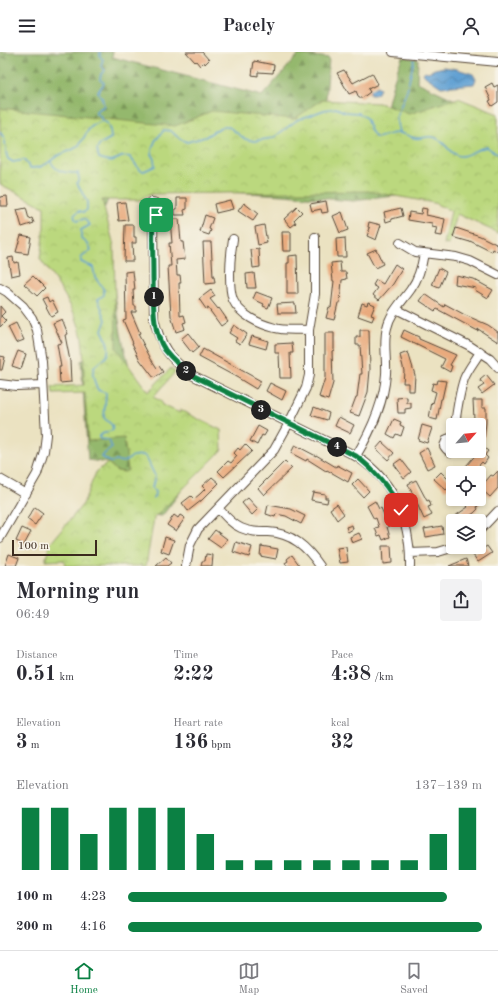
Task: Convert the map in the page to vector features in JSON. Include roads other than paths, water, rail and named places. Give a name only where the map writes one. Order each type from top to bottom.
[{"type":"street","points":[[393,52],[498,62]]},
{"type":"street","points":[[153,216],[154,319],[158,334],[165,349],[177,364],[192,375],[356,456],[378,475],[388,486],[406,523],[410,553],[410,566]]},
{"type":"street","points":[[186,566],[188,551],[198,529],[268,457],[279,443],[303,395],[308,381],[309,330],[315,294],[315,237]]},
{"type":"street","points":[[233,239],[230,256],[230,289],[238,308],[243,313],[261,324],[276,329],[309,330]]},
{"type":"street","points":[[400,243],[415,252],[456,257],[470,261],[498,276]]},
{"type":"street","points":[[356,456],[371,430],[380,406],[386,375],[386,329],[390,318],[417,280],[422,267],[424,253]]},
{"type":"street","points":[[0,288],[23,306],[32,318],[37,330],[40,342],[46,436],[44,451],[37,474],[0,538]]},
{"type":"street","points":[[396,309],[480,352],[490,359],[498,368]]},
{"type":"street","points":[[456,418],[464,379],[480,352]]},
{"type":"street","points":[[0,384],[16,386],[43,385]]},
{"type":"street","points":[[0,479],[26,494]]},
{"type":"street","points":[[218,508],[240,528],[255,532],[281,534],[290,537],[306,548],[320,566]]},
{"type":"street","points":[[486,524],[498,511]]},
{"type":"street","points":[[410,553],[438,552],[446,550]]},
{"type":"water","points":[[444,67],[473,74],[476,79],[474,84],[441,87],[423,73],[425,71],[428,72]]},
{"type":"water","points":[[377,86],[380,88],[378,93],[370,95],[370,90]]},
{"type":"waterway","points":[[100,52],[100,57],[103,59],[101,66],[105,70],[101,74],[100,79],[104,83],[98,92],[102,98],[104,106],[96,111],[96,114],[99,115],[102,120]]},
{"type":"waterway","points":[[399,132],[396,118],[407,90],[414,60]]},
{"type":"waterway","points":[[0,132],[5,142],[8,159],[13,162],[24,160],[30,168],[36,168],[45,165],[57,156],[77,147],[90,128],[102,121],[107,123],[111,138],[100,144],[97,150],[99,158],[111,161],[123,156],[130,157],[140,170],[144,171],[155,166],[154,159],[151,154],[155,141],[164,130],[171,131],[180,139],[187,142],[205,137],[221,127],[229,127],[245,139],[254,141],[273,138],[297,120],[324,110],[336,108],[345,112],[359,113],[366,118],[371,131],[376,138],[400,133],[415,138],[433,137],[437,138],[450,151],[457,155],[463,156],[487,147],[498,155]]},
{"type":"waterway","points":[[51,162],[53,166],[59,170],[78,173],[79,179],[77,183],[87,202],[87,210],[84,212],[79,211],[74,215],[76,221],[84,219],[90,225],[81,230],[81,238],[89,245],[91,250],[81,258],[81,262],[93,267],[95,277],[104,290],[104,295],[98,299],[106,320],[102,330],[108,344],[108,352],[107,356],[94,367],[93,374],[98,390],[106,393],[104,418],[112,425],[113,430],[102,434],[99,437],[100,439],[109,440],[112,448],[102,457],[110,462],[124,462],[133,456],[143,455],[146,457],[155,476],[152,488],[155,492],[154,498]]}]
